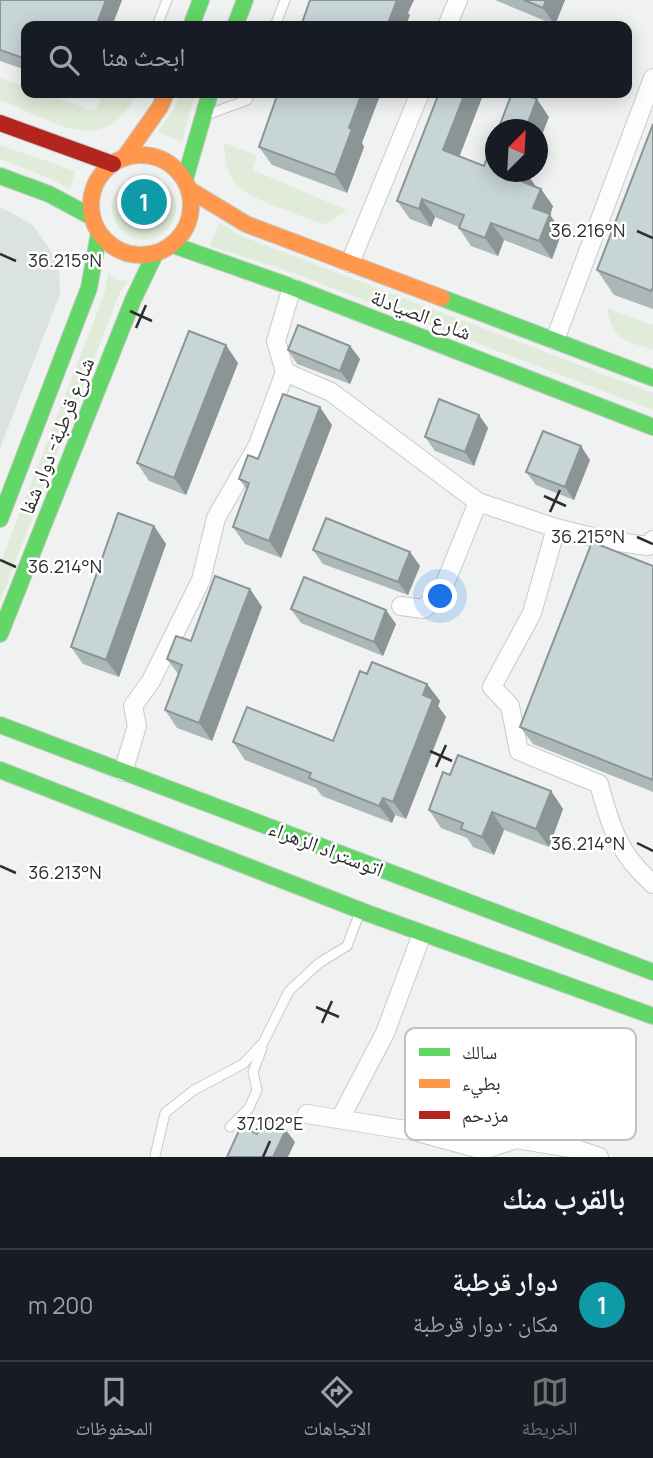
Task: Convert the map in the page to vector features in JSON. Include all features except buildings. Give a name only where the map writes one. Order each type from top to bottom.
[{"type":"street","points":[[193,21],[201,0]]},
{"type":"street","points":[[237,21],[245,0]]},
{"type":"street","points":[[449,21],[458,0]]},
{"type":"street","points":[[555,340],[653,78]]},
{"type":"street","points":[[163,98],[160,107],[119,161],[94,187],[92,217],[99,233],[110,245],[124,253],[139,256],[155,254],[173,245],[186,230],[192,210],[187,185],[201,117],[208,98]]},
{"type":"street","points":[[350,263],[418,98]]},
{"type":"street","points":[[0,124],[119,161],[141,155],[158,158],[173,166],[187,185]]},
{"type":"street","points":[[0,176],[49,194],[92,217]]},
{"type":"street","name":"شارع الصيادلة","points":[[187,185],[246,224],[653,378]]},
{"type":"street","points":[[0,519],[89,288],[99,233]]},
{"type":"street","name":"شارع الصيادلة","points":[[173,245],[292,287],[653,428]]},
{"type":"street","name":"شارع قرطبة- دوار شفا","points":[[0,634],[133,300],[155,254]]},
{"type":"street","points":[[123,772],[137,726],[133,706],[150,681],[201,580],[216,518],[258,445],[285,372],[276,341],[292,287]]},
{"type":"street","points":[[285,372],[331,392],[478,502],[556,528],[604,540],[648,545],[653,540]]},
{"type":"street","points":[[401,606],[424,609],[444,586],[478,502]]},
{"type":"street","points":[[556,528],[532,613],[492,687],[510,706],[519,751],[599,784],[612,831],[630,864],[653,884]]},
{"type":"street","name":"اتوستراد الزهراء","points":[[0,725],[653,972]]},
{"type":"street","points":[[0,770],[360,911],[653,1016]]},
{"type":"street","points":[[340,1119],[385,1032],[422,934]]},
{"type":"street","points":[[307,1114],[405,1130]]},
{"type":"street","points":[[447,1140],[483,1150],[513,1140]]},
{"type":"street","points":[[522,1140],[576,1149],[599,1157]]},
{"type":"lane","points":[[159,21],[167,0]]},
{"type":"lane","points":[[277,21],[285,0]]},
{"type":"lane","points":[[201,117],[248,98]]},
{"type":"lane","points":[[230,1127],[249,1108],[257,1090],[253,1072],[263,1043],[289,991],[319,963],[347,946],[360,911]]},
{"type":"lane","points":[[155,1156],[165,1113],[194,1090],[243,1064],[263,1043]]},
{"type":"shaded area","points":[[0,207],[33,225],[49,248],[59,270],[60,294],[0,448]]},
{"type":"green space","points":[[0,78],[21,85],[21,98],[57,98],[95,111],[101,98],[134,98],[124,114],[109,126],[93,130],[76,130],[58,125],[0,100]]},
{"type":"green space","points":[[178,98],[194,98],[182,142],[158,132]]},
{"type":"green space","points":[[224,143],[257,155],[253,170],[347,210],[327,224],[249,195],[228,170]]},
{"type":"green space","points":[[0,145],[75,171],[70,189],[0,159]]},
{"type":"green space","points":[[144,176],[167,185],[176,208],[167,231],[144,240],[121,231],[112,208],[121,185]]},
{"type":"green space","points":[[219,223],[241,236],[653,393],[653,410],[282,269],[210,246]]},
{"type":"green space","points":[[108,272],[117,280],[128,281],[120,292],[0,601],[0,564],[105,292]]},
{"type":"green space","points":[[607,308],[653,325],[653,350],[621,338],[613,327]]},
{"type":"traffic: fast","points":[[193,21],[201,0]]},
{"type":"traffic: fast","points":[[237,21],[245,0]]},
{"type":"traffic: fast","points":[[185,179],[209,98]]},
{"type":"traffic: fast","points":[[0,176],[49,194],[92,217]]},
{"type":"traffic: fast","points":[[0,519],[89,288],[99,233]]},
{"type":"traffic: fast","points":[[173,245],[292,287],[653,427]]},
{"type":"traffic: fast","points":[[0,634],[133,300],[155,254]]},
{"type":"traffic: fast","points":[[442,298],[653,378]]},
{"type":"traffic: fast","points":[[0,725],[653,972]]},
{"type":"traffic: fast","points":[[0,770],[367,913],[653,1016]]},
{"type":"traffic: slow","points":[[124,158],[164,98]]},
{"type":"traffic: slow","points":[[141,155],[169,163],[183,177],[191,205],[183,233],[169,247],[141,255],[113,247],[99,233],[91,205],[99,177],[113,163],[141,155]]},
{"type":"traffic: slow","points":[[190,190],[246,224],[442,298]]},
{"type":"traffic: jam","points":[[0,123],[113,164]]},
{"type":"place","name":"دوار قرطبة","points":[[144,202]]}]
